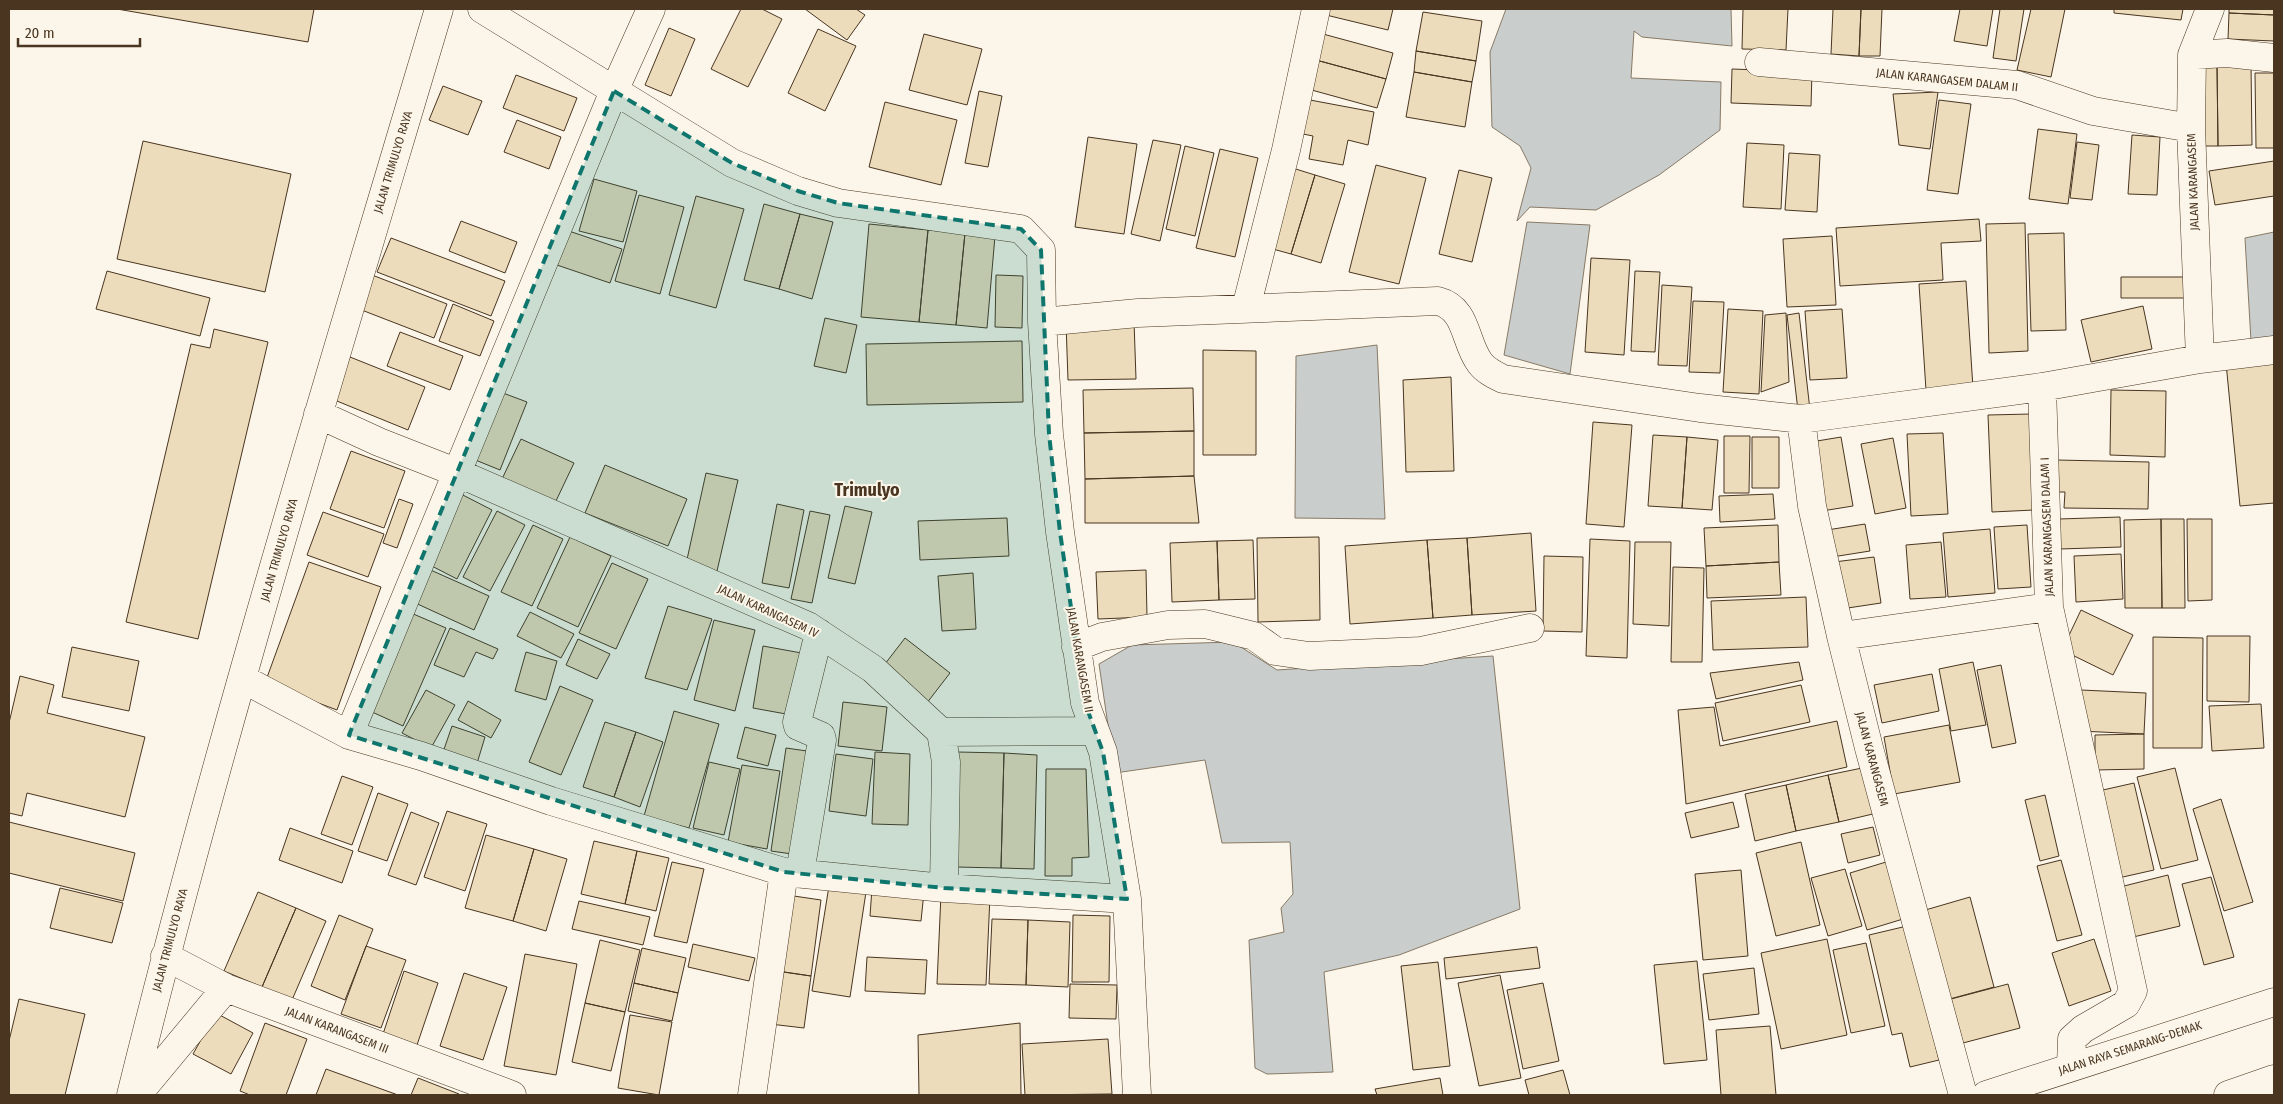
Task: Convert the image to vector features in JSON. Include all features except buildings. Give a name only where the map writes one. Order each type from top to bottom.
[{"type":"main road","name":"JALAN TRIMULYO RAYA","points":[[130,1095],[165,956],[318,414],[439,9]]},
{"type":"main road","points":[[482,9],[614,91]]},
{"type":"main road","points":[[349,735],[614,91],[651,9]]},
{"type":"main road","points":[[1246,308],[1286,150],[1316,9]]},
{"type":"main road","name":"JALAN KARANGASEM","points":[[2200,359],[2191,128],[2192,55],[2210,9]]},
{"type":"main road","points":[[2192,55],[2227,54],[2274,58]]},
{"type":"main road","name":"JALAN KARANGASEM DALAM II","points":[[1759,62],[2017,85],[2093,111],[2191,128]]},
{"type":"main road","name":"JALAN KARANGASEM II","points":[[614,91],[732,163],[798,191],[838,203],[1022,229],[1041,250],[1042,322],[1049,434],[1060,532],[1085,702],[1103,752],[1126,899],[1137,1095]]},
{"type":"main road","points":[[1042,322],[1138,313],[1438,301],[1448,304],[1456,310],[1480,363],[1489,372],[1503,379],[1700,408],[1801,420],[2042,387],[2200,359],[2274,350]]},
{"type":"main road","name":"JALAN KARANGASEM DALAM I","points":[[1841,636],[2050,607],[2042,387]]},
{"type":"main road","name":"JALAN KARANGASEM IV","points":[[318,414],[799,622],[873,669],[941,732]]},
{"type":"main road","name":"JALAN KARANGASEM","points":[[1801,420],[1812,506],[1841,636],[1868,748],[1963,1095]]},
{"type":"main road","points":[[2050,607],[2132,991],[2126,1004],[2083,1029],[2072,1039],[2072,1066]]},
{"type":"main road","points":[[1076,647],[1102,637],[1168,624],[1206,624],[1254,636],[1275,651],[1309,656],[1421,651],[1530,628]]},
{"type":"main road","points":[[752,1095],[792,873],[822,740],[821,736],[816,733],[798,726],[797,722],[819,633]]},
{"type":"main road","points":[[243,679],[349,735],[421,756],[551,801],[792,873],[944,888],[1126,899]]},
{"type":"main road","points":[[944,888],[946,762],[941,732],[1095,731]]},
{"type":"main road","name":"JALAN KARANGASEM III","points":[[165,956],[226,988],[512,1095]]},
{"type":"main road","points":[[137,1095],[226,988]]},
{"type":"main road","name":"JALAN RAYA SEMARANG-DEMAK","points":[[1986,1095],[2274,1002]]},
{"type":"main road","points":[[2228,1095],[2274,1079]]},
{"type":"highlighted area","points":[[614,91],[732,163],[798,191],[838,203],[1021,229],[1041,250],[1049,434],[1060,532],[1085,703],[1103,752],[1127,899],[944,888],[784,872],[349,735]]},
{"type":"shaded area","points":[[1506,9],[1731,9],[1732,46],[1642,37],[1634,31],[1631,78],[1721,82],[1720,130],[1659,175],[1596,210],[1530,207],[1517,221],[1531,168],[1520,146],[1492,127],[1490,52]]},
{"type":"shaded area","points":[[1527,222],[1590,225],[1570,374],[1504,355]]},
{"type":"shaded area","points":[[2274,232],[2274,339],[2251,341],[2245,238]]},
{"type":"shaded area","points":[[1377,345],[1385,519],[1295,518],[1296,356]]},
{"type":"shaded area","points":[[1233,642],[1277,670],[1493,656],[1520,909],[1399,955],[1324,972],[1333,1072],[1267,1074],[1255,1068],[1249,940],[1284,932],[1281,908],[1293,894],[1290,842],[1222,843],[1205,760],[1115,773],[1099,664],[1132,645]]},
{"type":"district","name":"Trimulyo","points":[[867,490]]}]
